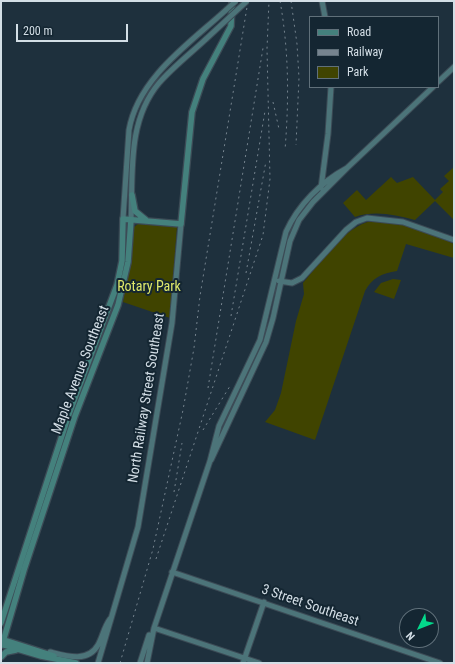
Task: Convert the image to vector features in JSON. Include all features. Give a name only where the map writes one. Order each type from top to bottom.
[{"type":"main road","name":"North Railway Street Southeast","points":[[42,651],[73,657],[88,655],[98,644],[110,618],[138,527],[172,323],[192,112],[203,79],[227,36],[233,19],[232,1]]},
{"type":"main road","name":"Maple Avenue Southeast","points":[[1,623],[69,414],[117,285],[122,260],[127,144],[130,124],[135,108],[146,87],[164,67],[236,1]]},
{"type":"main road","name":"Maple Avenue Southeast","points":[[2,643],[24,570],[75,416],[118,305],[128,262],[136,129],[138,118],[161,80],[247,1]]},
{"type":"main road","points":[[322,1],[326,16]]},
{"type":"main road","points":[[439,81],[454,67]]},
{"type":"main road","points":[[320,195],[329,123],[331,88]]},
{"type":"main road","points":[[278,280],[295,228],[306,210],[347,168],[432,88]]},
{"type":"main road","points":[[324,163],[327,171],[336,174]]},
{"type":"main road","points":[[147,663],[154,628],[210,461],[215,455],[266,342],[273,318],[278,280],[279,257],[290,224],[302,205],[321,186],[336,174],[347,168]]},
{"type":"main road","points":[[132,195],[133,205],[137,213],[150,222]]},
{"type":"main road","points":[[278,280],[292,283],[302,278],[346,230],[356,222],[367,218],[403,222],[454,240]]},
{"type":"main road","points":[[123,220],[181,224]]},
{"type":"main road","name":"3 Street Southeast","points":[[172,572],[440,663]]},
{"type":"main road","points":[[244,661],[264,602]]},
{"type":"main road","name":"North Railway Street Southeast","points":[[98,663],[110,626],[110,618]]},
{"type":"main road","points":[[154,628],[244,661],[259,663]]},
{"type":"main road","points":[[140,663],[149,635],[154,628]]},
{"type":"main road","points":[[2,643],[18,650],[76,663]]},
{"type":"main road","points":[[2,643],[42,651],[67,661]]},
{"type":"main road","points":[[1,657],[10,651],[18,650]]},
{"type":"green space","points":[[454,167],[454,220],[435,201],[415,220],[392,215],[378,214],[355,217],[343,203],[357,190],[366,200],[391,177],[397,183],[413,177],[435,200],[443,192],[440,189],[449,181],[444,176]]},
{"type":"green space","points":[[371,221],[404,225],[430,233],[454,244],[454,258],[406,244],[397,271],[387,273],[374,279],[368,286],[365,291],[315,440],[265,422],[275,410],[281,393],[296,321],[304,294],[303,283],[342,238],[352,230]]},
{"type":"green space","name":"Rotary Park","points":[[138,224],[177,227],[170,318],[123,302],[134,227]]},
{"type":"green space","points":[[393,279],[401,280],[394,299],[374,292],[381,283]]},
{"type":"railway","points":[[120,663],[153,549],[183,410],[248,1]]},
{"type":"railway","points":[[156,559],[263,235],[270,179],[267,49],[269,1]]},
{"type":"railway","points":[[280,1],[287,57],[287,113],[285,150]]},
{"type":"railway","points":[[291,1],[297,44],[299,78],[296,145]]},
{"type":"railway","points":[[208,388],[263,48]]},
{"type":"railway","points":[[273,102],[279,129]]},
{"type":"railway","points":[[231,316],[265,111]]},
{"type":"railway","points":[[246,273],[266,161]]},
{"type":"railway","points":[[203,430],[230,386]]},
{"type":"railway","points":[[174,492],[182,443]]}]
